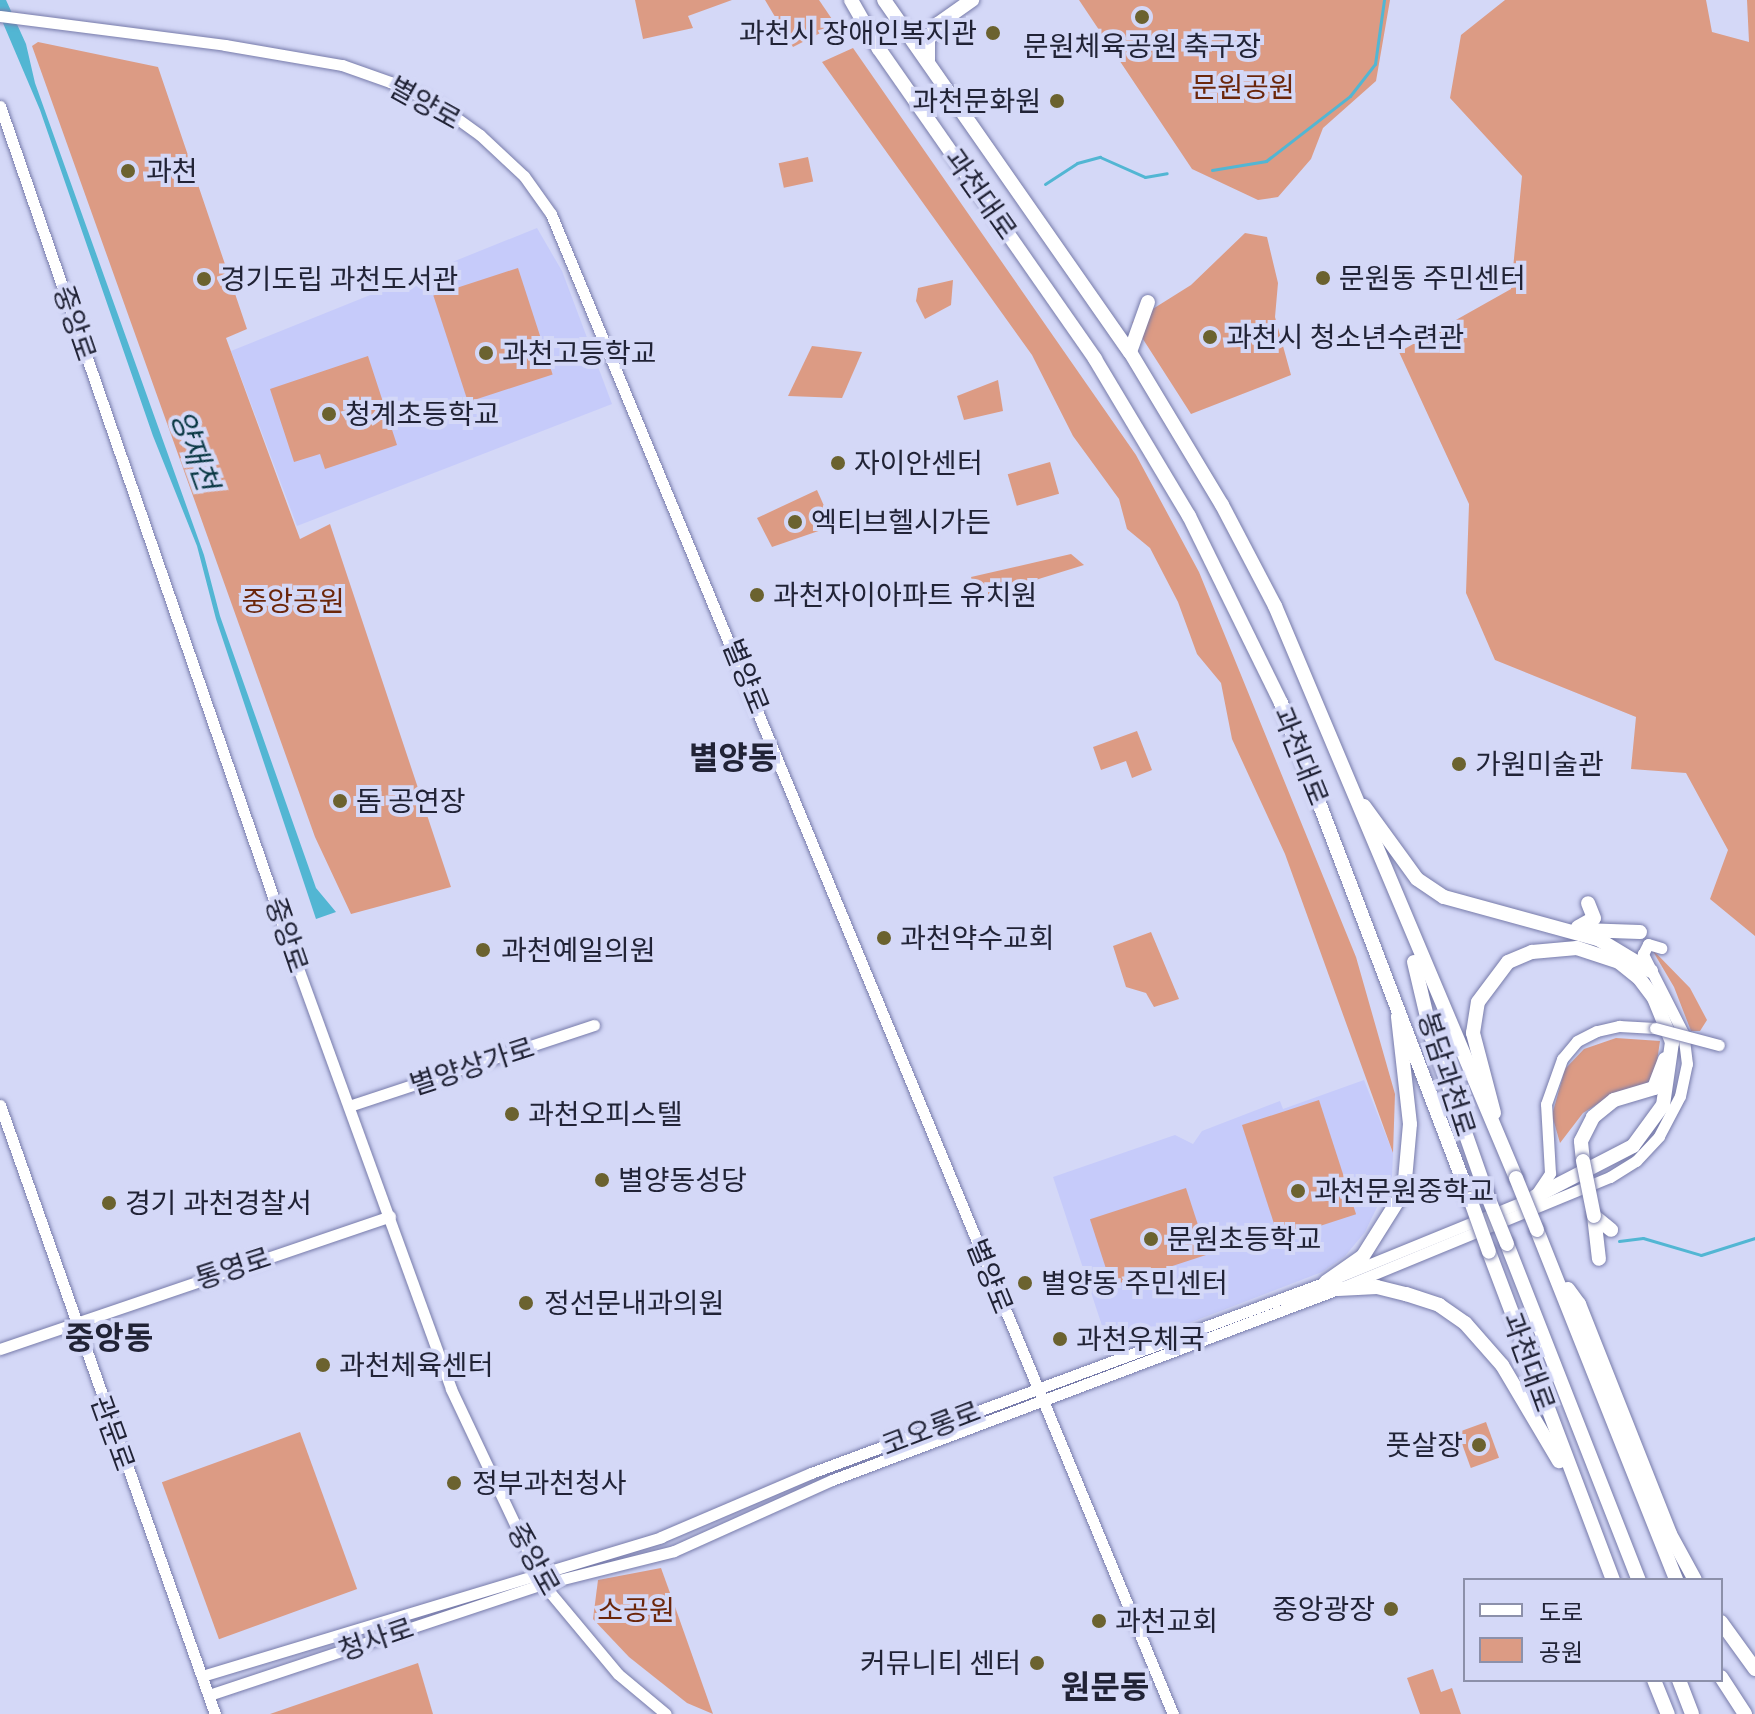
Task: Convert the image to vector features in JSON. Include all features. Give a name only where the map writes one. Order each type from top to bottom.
[{"type":"highway","name":"과천대로","points":[[851,0],[879,49],[1095,359],[1189,516],[1281,703],[1612,1578]]},
{"type":"highway","name":"과천대로","points":[[884,0],[1130,352],[1222,505],[1275,606],[1351,786],[1404,923],[1556,1272]]},
{"type":"highway","points":[[928,62],[928,40],[938,24],[972,0]]},
{"type":"highway","points":[[1130,352],[1148,302]]},
{"type":"highway","points":[[1351,786],[1417,879],[1444,897],[1570,931],[1627,952],[1651,971]]},
{"type":"highway","points":[[1570,931],[1594,918],[1588,903]]},
{"type":"highway","name":"봉담과천로","points":[[1404,923],[1432,1038],[1486,1192],[1638,1578]]},
{"type":"highway","points":[[1570,931],[1640,932]]},
{"type":"highway","points":[[1516,1178],[1473,1033],[1478,1002],[1508,962],[1556,948],[1596,952],[1639,978],[1660,1024],[1673,1059],[1663,1105],[1650,1127],[1607,1162],[1534,1197]]},
{"type":"highway","points":[[1332,1286],[1363,1256],[1404,1191],[1410,1124],[1397,1042],[1398,1008]]},
{"type":"highway","points":[[1599,1259],[1581,1141],[1593,1117],[1614,1100],[1642,1095],[1658,1081],[1666,1051],[1660,1024]]},
{"type":"highway","points":[[1594,1216],[1611,1230]]},
{"type":"highway","points":[[1556,1272],[1675,1578]]},
{"type":"highway","points":[[1556,1272],[1579,1304],[1670,1534],[1694,1578]]},
{"type":"highway","points":[[1332,1286],[1377,1287],[1406,1294],[1439,1305],[1465,1323],[1502,1365],[1577,1489]]},
{"type":"highway","points":[[1723,1625],[1755,1669]]},
{"type":"highway","points":[[1723,1680],[1745,1714]]},
{"type":"highway","points":[[1655,1682],[1668,1714]]},
{"type":"highway","points":[[1680,1682],[1692,1714]]},
{"type":"street","name":"별양로","points":[[0,16],[342,65],[437,104],[516,168],[551,214],[771,739],[1035,1388],[1173,1714]]},
{"type":"street","name":"중앙로","points":[[0,106],[451,1389],[543,1584],[618,1674],[666,1714]]},
{"type":"street","points":[[1332,1286],[1610,1177],[1636,1161],[1670,1117],[1687,1064],[1673,1005],[1651,971],[1645,946],[1661,948]]},
{"type":"street","points":[[1332,1286],[1534,1197],[1550,1173],[1546,1104],[1562,1059],[1577,1041],[1597,1031],[1619,1026],[1660,1024],[1719,1045]]},
{"type":"street","name":"별양상가로","points":[[349,1106],[594,1025]]},
{"type":"street","name":"관문로","points":[[0,1105],[215,1714]]},
{"type":"street","name":"통영로","points":[[0,1349],[390,1216]]},
{"type":"street","name":"코오롱로","points":[[536,1572],[661,1537],[1035,1388],[1332,1286]]},
{"type":"street","name":"청사로","points":[[209,1695],[543,1584],[674,1551],[832,1480],[1043,1403],[1332,1286]]},
{"type":"street","name":"청사로","points":[[202,1676],[536,1572]]},
{"type":"shaded area","points":[[0,0],[6,0],[26,44],[35,83],[204,555],[220,616],[316,888],[336,912],[316,919],[216,619],[197,546],[153,436],[40,110],[0,16]]},
{"type":"shaded area","points":[[537,228],[562,271],[612,404],[297,526],[231,351]]},
{"type":"shaded area","points":[[1364,1080],[1393,1153],[1392,1176],[1365,1232],[1345,1256],[1322,1272],[1111,1353],[1053,1177],[1175,1135],[1193,1144],[1202,1131],[1280,1101],[1283,1109]]},
{"type":"green space","points":[[635,0],[732,0],[688,16],[693,28],[643,39]]},
{"type":"green space","points":[[765,0],[819,0],[836,25],[793,47]]},
{"type":"green space","name":"문원공원","points":[[1079,0],[1390,0],[1376,81],[1323,128],[1311,159],[1278,197],[1258,200],[1192,169]]},
{"type":"green space","points":[[1505,0],[1706,0],[1712,32],[1749,42],[1747,0],[1755,0],[1755,936],[1710,899],[1728,850],[1686,773],[1631,769],[1636,717],[1495,660],[1466,593],[1469,504],[1399,352],[1511,289],[1522,176],[1450,98],[1461,35]]},
{"type":"green space","name":"중앙공원","points":[[38,42],[158,67],[247,329],[226,338],[300,539],[330,524],[451,887],[351,914],[315,837],[32,46]]},
{"type":"green space","points":[[853,48],[1136,455],[1199,572],[1356,957],[1395,1094],[1393,1153],[1285,854],[1232,739],[1221,683],[1197,654],[1178,602],[1150,548],[1127,529],[1119,499],[1073,436],[1032,355],[822,62]]},
{"type":"green space","points":[[808,157],[813,181],[784,188],[779,163]]},
{"type":"green space","name":"과천시 청소년수련관","points":[[1245,233],[1267,237],[1278,283],[1275,317],[1291,375],[1191,414],[1132,322],[1191,285]]},
{"type":"green space","points":[[518,268],[553,375],[468,402],[433,296]]},
{"type":"green space","points":[[953,280],[951,305],[925,319],[916,301],[918,288]]},
{"type":"green space","points":[[812,346],[862,352],[842,398],[788,396]]},
{"type":"green space","points":[[368,356],[397,445],[325,469],[320,454],[294,462],[270,389]]},
{"type":"green space","points":[[998,380],[1003,411],[964,420],[957,396]]},
{"type":"green space","points":[[1050,462],[1059,494],[1017,506],[1008,474]]},
{"type":"green space","name":"엑티브헬시가든","points":[[817,490],[833,526],[772,547],[757,518]]},
{"type":"green space","points":[[1071,554],[1084,565],[977,598],[971,577]]},
{"type":"green space","points":[[1137,731],[1152,770],[1132,778],[1126,761],[1101,770],[1093,747]]},
{"type":"green space","points":[[1151,932],[1179,999],[1154,1007],[1146,993],[1126,987],[1113,946]]},
{"type":"green space","points":[[1651,948],[1690,988],[1707,1020],[1700,1031],[1691,1031],[1674,987]]},
{"type":"green space","points":[[1616,1038],[1660,1041],[1655,1075],[1647,1084],[1615,1093],[1583,1113],[1560,1143],[1552,1115],[1565,1069],[1584,1049]]},
{"type":"green space","points":[[1319,1100],[1356,1214],[1279,1239],[1242,1125]]},
{"type":"green space","points":[[1186,1188],[1208,1255],[1112,1286],[1090,1219]]},
{"type":"green space","name":"풋살장","points":[[1486,1422],[1499,1458],[1471,1468],[1458,1432]]},
{"type":"green space","points":[[300,1432],[357,1589],[219,1639],[162,1482]]},
{"type":"green space","name":"소공원","points":[[661,1568],[713,1714],[687,1703],[629,1657],[593,1619],[598,1580]]},
{"type":"green space","points":[[418,1663],[433,1714],[270,1714]]},
{"type":"green space","points":[[1433,1669],[1441,1692],[1452,1688],[1461,1714],[1420,1714],[1407,1678]]},
{"type":"waterway","points":[[1212,170],[1266,161],[1350,96],[1375,64],[1384,0]]},
{"type":"waterway","points":[[1045,184],[1077,163],[1100,157],[1145,177],[1167,173]]},
{"type":"waterway","points":[[1619,1241],[1643,1238],[1701,1255],[1755,1238]]},
{"type":"place","name":"문원체육공원 축구장","points":[[1142,17]]},
{"type":"place","name":"과천시 장애인복지관","points":[[993,33]]},
{"type":"place","name":"과천문화원","points":[[1057,101]]},
{"type":"place","name":"과천","points":[[128,171]]},
{"type":"place","name":"문원동 주민센터","points":[[1323,278]]},
{"type":"place","name":"경기도립 과천도서관","points":[[204,279]]},
{"type":"place","name":"과천시 청소년수련관","points":[[1210,337]]},
{"type":"place","name":"과천고등학교","points":[[486,353]]},
{"type":"place","name":"청계초등학교","points":[[329,414]]},
{"type":"place","name":"자이안센터","points":[[838,463]]},
{"type":"place","name":"엑티브헬시가든","points":[[795,522]]},
{"type":"place","name":"과천자이아파트 유치원","points":[[757,595]]},
{"type":"place","name":"가원미술관","points":[[1459,764]]},
{"type":"place","name":"돔 공연장","points":[[340,801]]},
{"type":"place","name":"과천약수교회","points":[[884,938]]},
{"type":"place","name":"과천예일의원","points":[[483,950]]},
{"type":"place","name":"과천오피스텔","points":[[512,1114]]},
{"type":"place","name":"별양동성당","points":[[602,1180]]},
{"type":"place","name":"과천문원중학교","points":[[1298,1191]]},
{"type":"place","name":"경기 과천경찰서","points":[[109,1203]]},
{"type":"place","name":"문원초등학교","points":[[1151,1239]]},
{"type":"place","name":"별양동 주민센터","points":[[1025,1283]]},
{"type":"place","name":"정선문내과의원","points":[[526,1303]]},
{"type":"place","name":"과천우체국","points":[[1060,1339]]},
{"type":"place","name":"과천체육센터","points":[[323,1365]]},
{"type":"place","name":"풋살장","points":[[1479,1445]]},
{"type":"place","name":"정부과천청사","points":[[454,1483]]},
{"type":"place","name":"중앙광장","points":[[1391,1609]]},
{"type":"place","name":"과천교회","points":[[1099,1621]]},
{"type":"place","name":"커뮤니티 센터","points":[[1037,1663]]},
{"type":"district","name":"별양동","points":[[733,758]]},
{"type":"district","name":"중앙동","points":[[109,1338]]},
{"type":"district","name":"원문동","points":[[1105,1687]]},
{"type":"water label","name":"양재천","points":[[195,450]]}]
